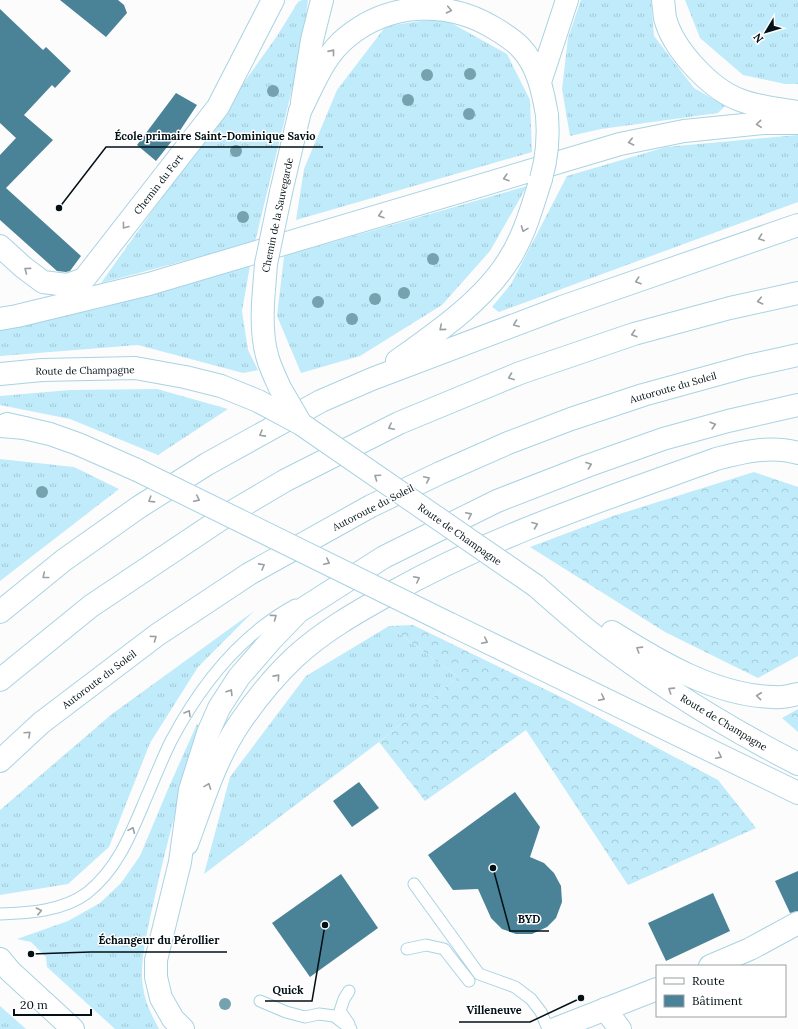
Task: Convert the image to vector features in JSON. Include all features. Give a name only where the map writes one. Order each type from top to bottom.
[{"type":"main road","name":"Chemin du Fort","points":[[0,246],[23,267],[43,282],[67,285],[84,279],[218,107],[273,0]]},
{"type":"main road","name":"Chemin de la Sauvegarde","points":[[301,424],[280,388],[268,359],[264,341],[262,306],[266,264],[300,111],[312,40],[322,0]]},
{"type":"main road","points":[[540,82],[567,0]]},
{"type":"main road","points":[[663,0],[666,19],[674,39],[699,72],[712,84],[739,100],[762,107],[798,112]]},
{"type":"main road","points":[[300,111],[326,59],[346,38],[360,27],[375,20],[409,10],[426,8],[444,9],[465,14],[485,22],[522,48],[531,62],[540,82],[549,133],[547,152],[541,179],[520,239],[508,262],[494,281],[469,306],[436,333],[372,379]]},
{"type":"main road","points":[[0,319],[149,284],[620,144],[684,131],[764,123],[798,122]]},
{"type":"main road","points":[[0,612],[77,551],[139,507],[201,468],[321,401],[372,379],[562,307],[798,225]]},
{"type":"main road","points":[[0,680],[91,606],[230,513],[286,480],[398,423],[520,373],[634,334],[730,308],[798,293]]},
{"type":"main road","name":"Autoroute du Soleil","points":[[0,760],[41,722],[157,635],[248,574],[370,506],[494,449],[571,419],[658,391],[748,366],[798,356]]},
{"type":"main road","name":"Route de Champagne","points":[[0,374],[42,370],[134,368],[185,377],[221,386],[258,401],[301,424],[536,586],[587,630],[643,671],[698,707],[798,764]]},
{"type":"main road","points":[[183,1029],[173,1019],[161,998],[156,977],[156,960],[180,862],[190,790],[208,733],[219,708],[239,677],[298,612],[384,557],[497,501],[587,466],[663,439],[728,421],[798,405]]},
{"type":"main road","points":[[0,423],[25,428],[78,444],[137,470],[795,793]]},
{"type":"main road","points":[[0,426],[25,428]]},
{"type":"main road","points":[[180,862],[223,751],[238,726],[257,700],[294,658],[339,622],[414,580],[457,559],[505,536],[566,513],[716,459],[739,453],[758,450],[777,450],[798,453]]},
{"type":"main road","points":[[536,586],[654,658],[705,682],[734,692],[756,696],[775,698],[798,694]]},
{"type":"main road","points":[[712,965],[750,949],[798,923]]},
{"type":"main road","points":[[750,949],[798,940]]},
{"type":"main road","points":[[0,959],[10,971],[73,1029]]},
{"type":"main road","points":[[555,1029],[656,988]]},
{"type":"main road","points":[[605,1009],[620,1029]]},
{"type":"lane","points":[[0,914],[30,913],[71,902],[86,894],[112,867],[130,835],[171,742],[207,683],[226,660],[276,615],[384,557]]},
{"type":"lane","points":[[414,884],[479,974],[515,987],[531,1000],[541,1012],[548,1029]]},
{"type":"lane","points":[[407,949],[426,945],[444,949],[469,981]]},
{"type":"lane","points":[[349,991],[344,999],[340,1011],[352,1029]]},
{"type":"lane","points":[[260,1000],[286,1012],[305,1017],[319,1014],[334,1016],[352,1029]]},
{"type":"green space","points":[[308,0],[302,48],[255,242],[101,283],[277,36],[298,2]]},
{"type":"green space","points":[[581,0],[651,0],[654,36],[694,88],[725,106],[718,113],[601,129],[570,136],[562,89],[568,38]]},
{"type":"green space","points":[[685,0],[798,0],[798,84],[785,84],[743,75],[700,38]]},
{"type":"green space","points":[[442,18],[507,54],[530,100],[532,152],[296,220],[304,169],[337,90],[386,26]]},
{"type":"green space","points":[[798,135],[798,202],[499,312],[492,307],[511,284],[567,176],[666,147]]},
{"type":"green space","points":[[527,186],[490,251],[442,305],[360,356],[301,373],[277,316],[284,256]]},
{"type":"green space","points":[[251,260],[242,311],[248,350],[258,370],[243,373],[138,345],[0,356],[0,325],[102,308]]},
{"type":"green space","points":[[157,389],[228,409],[158,455],[70,419],[0,405],[0,396],[70,390]]},
{"type":"green space","points":[[0,459],[74,467],[119,489],[0,581]]},
{"type":"green space","points":[[754,472],[798,487],[798,656],[758,678],[665,632],[530,547],[613,516]]},
{"type":"green space","points":[[254,611],[198,667],[150,743],[109,847],[68,884],[0,895],[0,810],[112,714]]},
{"type":"green space","points":[[413,625],[565,699],[718,780],[756,828],[628,885],[526,730],[425,801],[379,742],[458,677],[389,626]]},
{"type":"green space","points":[[389,626],[458,677],[379,742],[204,874],[230,777],[306,676]]},
{"type":"green space","points":[[798,709],[798,732],[782,718]]},
{"type":"green space","points":[[197,724],[201,729],[180,794],[158,883],[143,958],[142,978],[145,998],[159,1029],[115,1029],[47,967],[46,957],[31,942],[17,939],[68,921],[100,903],[121,883],[140,856]]},
{"type":"green space","points":[[0,1006],[26,1029],[0,1029]]},
{"type":"building","points":[[60,0],[118,0],[124,5],[127,13],[106,37]]},
{"type":"building","points":[[0,9],[43,50],[46,47],[71,71],[55,88],[52,85],[24,115],[53,140],[6,188],[81,256],[70,271],[57,271],[0,220],[0,155],[16,138],[0,123]]},
{"type":"building","points":[[176,93],[197,105],[179,132],[156,161],[137,145]]},
{"type":"building","points":[[359,782],[379,808],[352,827],[333,801]]},
{"type":"building","points":[[515,792],[540,827],[530,857],[544,863],[554,873],[561,886],[562,902],[556,918],[547,927],[532,934],[516,934],[502,929],[491,918],[478,889],[453,890],[428,855]]},
{"type":"building","points":[[798,871],[798,911],[790,913],[775,881]]},
{"type":"building","points":[[341,874],[378,928],[310,977],[272,923]]},
{"type":"building","points":[[713,893],[730,931],[666,961],[648,923]]},
{"type":"place","name":"École primaire Saint-Dominique Savio","points":[[59,208]]},
{"type":"place","name":"BYD","points":[[493,868]]},
{"type":"place","name":"Quick","points":[[325,925]]},
{"type":"place","name":"Échangeur du Pérollier","points":[[31,954]]},
{"type":"place","name":"Villeneuve","points":[[581,998]]}]
